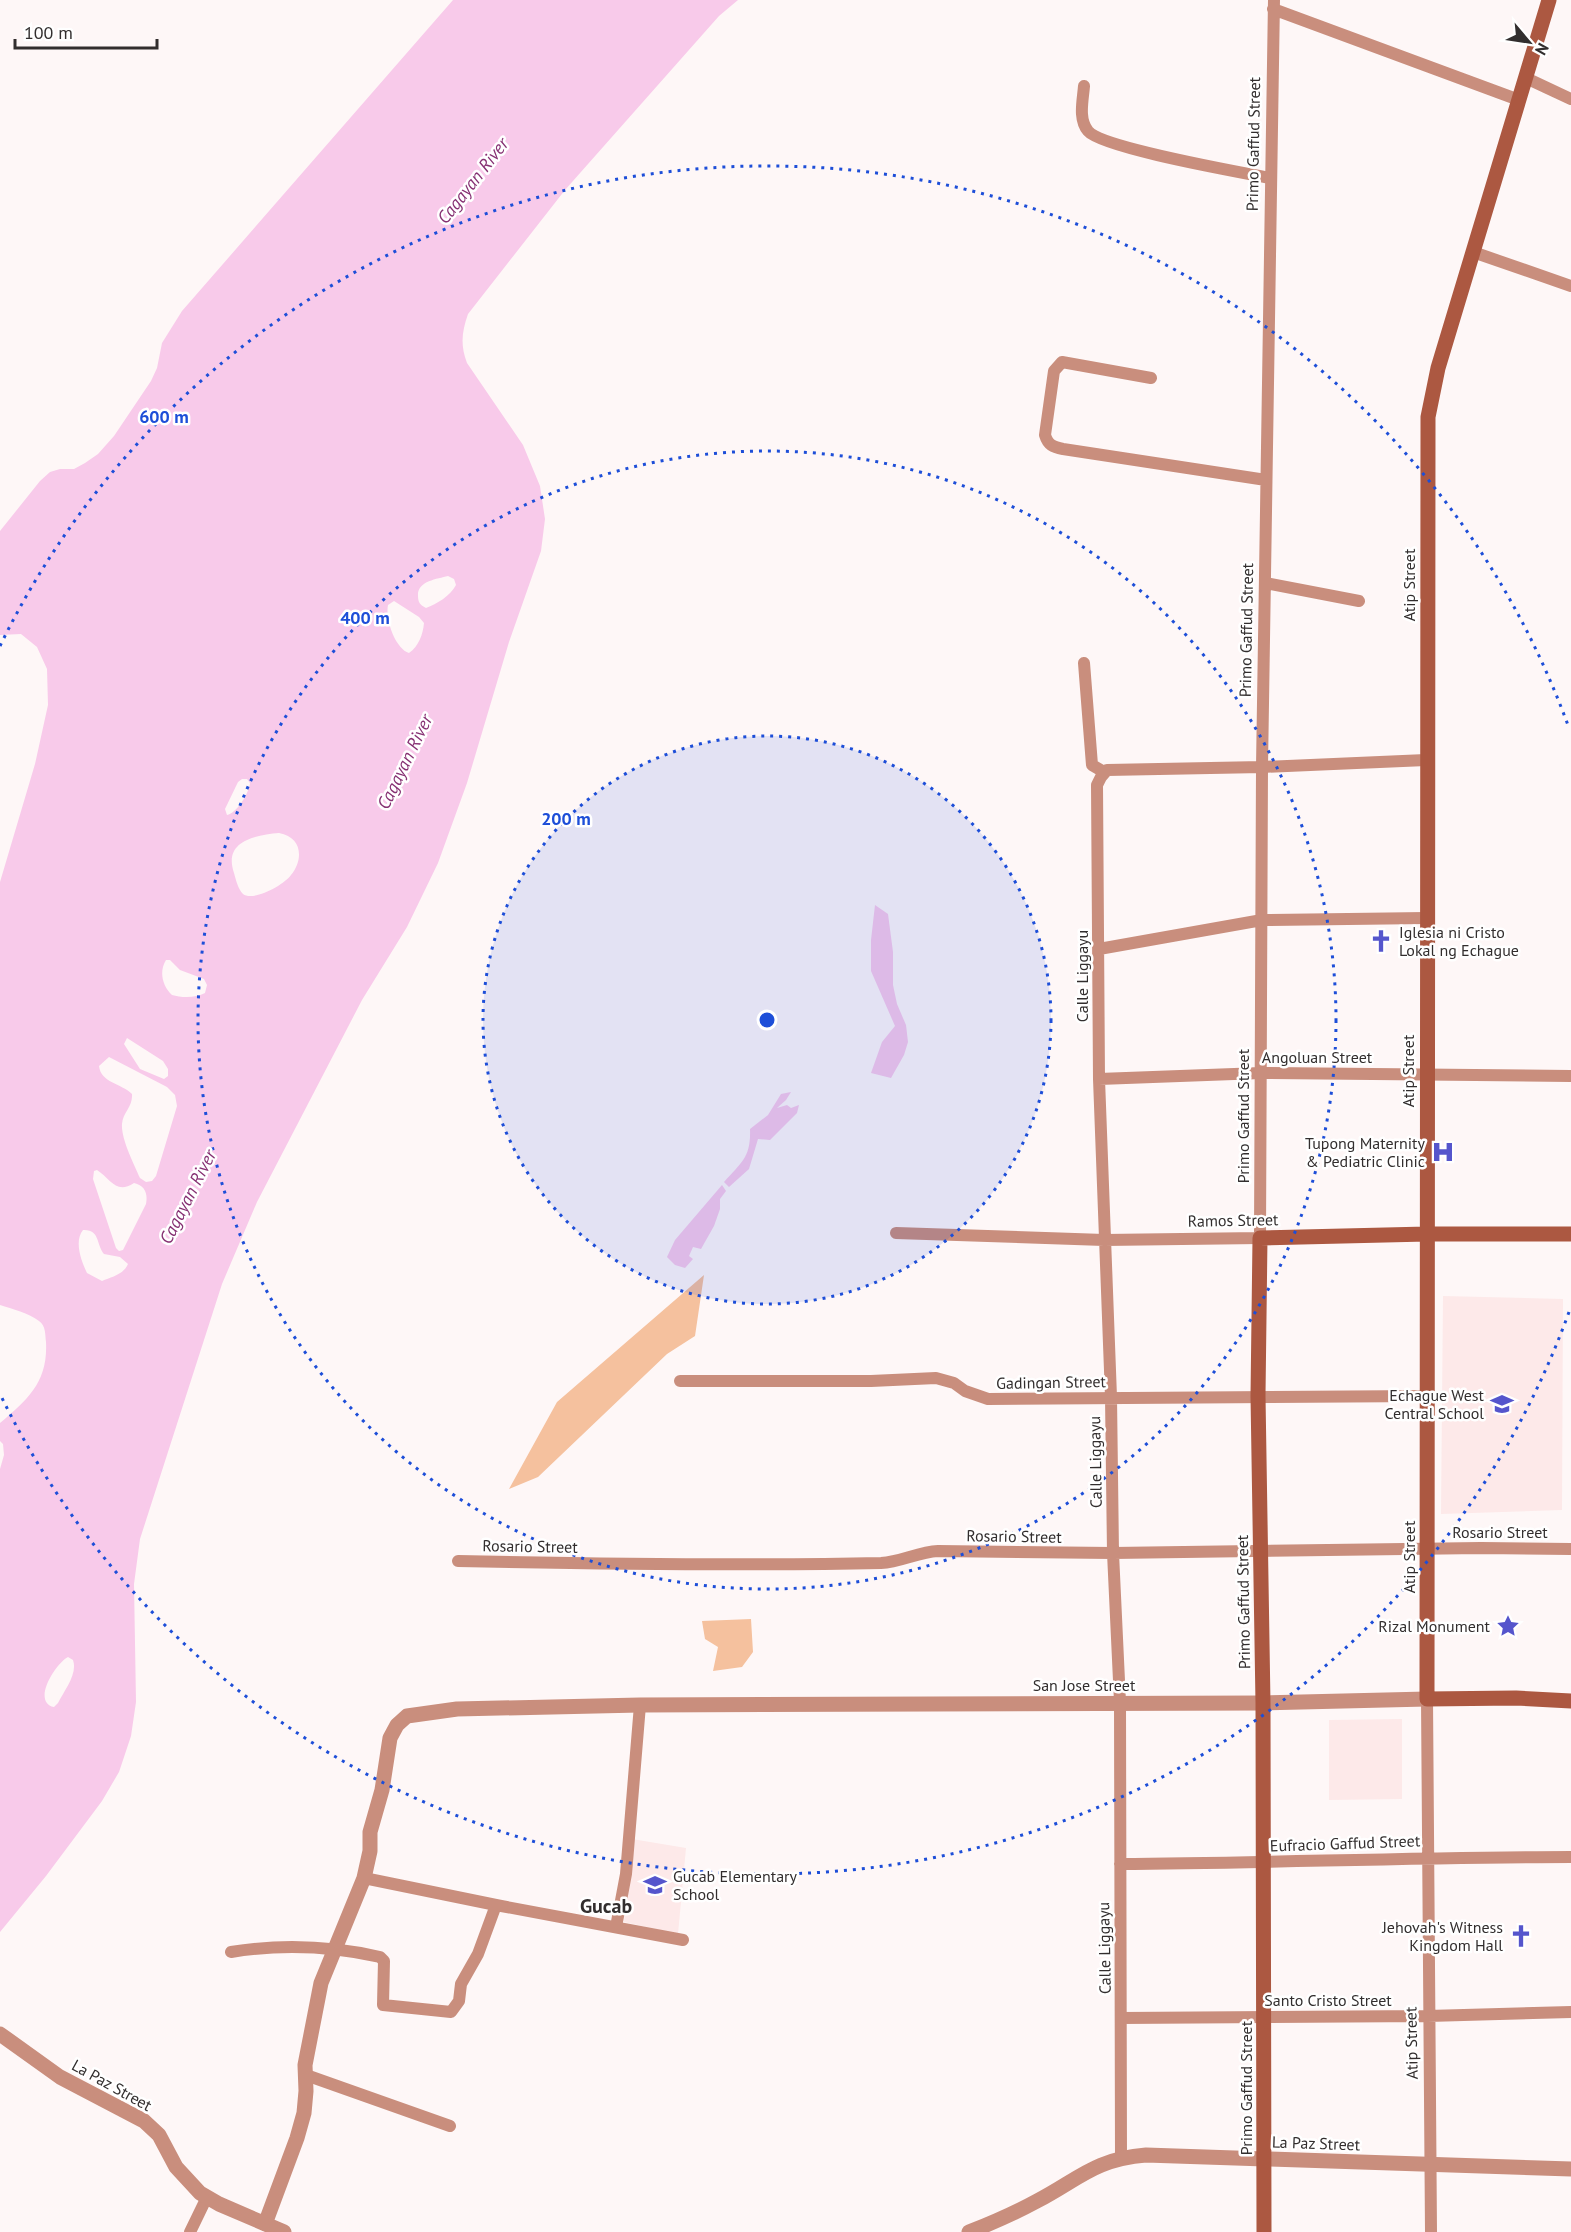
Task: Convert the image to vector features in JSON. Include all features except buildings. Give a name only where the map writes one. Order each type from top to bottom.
[{"type":"main road","name":"Atip Street","points":[[1426,1699],[1428,417],[1436,376],[1549,0]]},
{"type":"main road","name":"Ramos Street","points":[[1260,1238],[1427,1234],[1571,1234]]},
{"type":"main road","name":"Primo Gaffud Street","points":[[1260,1238],[1258,1396],[1263,1703],[1264,2232]]},
{"type":"main road","name":"San Jose Street","points":[[1426,1699],[1516,1698],[1571,1701]]},
{"type":"street","points":[[1274,4],[1519,100]]},
{"type":"street","name":"Primo Gaffud Street","points":[[1260,1238],[1262,767],[1274,4]]},
{"type":"street","points":[[1526,78],[1571,99]]},
{"type":"street","points":[[1084,86],[1082,119],[1086,129],[1100,139],[1158,155],[1270,178]]},
{"type":"street","points":[[1473,252],[1571,286]]},
{"type":"street","points":[[1151,378],[1062,362],[1054,371],[1045,435],[1047,442],[1063,449],[1266,480]]},
{"type":"street","points":[[1265,584],[1359,601]]},
{"type":"street","points":[[1084,663],[1092,765],[1106,771],[1426,760]]},
{"type":"street","name":"Calle Liggayu","points":[[1106,771],[1097,785],[1099,1079],[1111,1397],[1113,1553],[1120,1702],[1121,2157]]},
{"type":"street","points":[[1099,949],[1262,920],[1426,918]]},
{"type":"street","name":"Angoluan Street","points":[[1099,1079],[1261,1073],[1571,1076]]},
{"type":"street","name":"Ramos Street","points":[[896,1233],[1104,1240],[1260,1238]]},
{"type":"street","name":"Gadingan Street","points":[[680,1381],[871,1381],[936,1378],[954,1383],[978,1397],[988,1399],[1426,1396]]},
{"type":"street","name":"Rosario Street","points":[[458,1561],[651,1565],[872,1563],[891,1562],[926,1552],[1113,1553],[1571,1549]]},
{"type":"street","name":"San Jose Street","points":[[265,2228],[304,2113],[305,2065],[321,1983],[355,1905],[364,1878],[370,1851],[370,1832],[382,1790],[390,1738],[397,1725],[407,1716],[457,1709],[640,1705],[1263,1703],[1426,1699]]},
{"type":"street","name":"Atip Street","points":[[1426,1699],[1431,2232]]},
{"type":"street","points":[[616,1927],[626,1874],[640,1705]]},
{"type":"street","name":"Eufracio Gaffud Street","points":[[1120,1864],[1263,1863],[1427,1857],[1571,1857]]},
{"type":"street","points":[[364,1878],[683,1940]]},
{"type":"street","points":[[231,1952],[261,1947],[335,1948],[380,1957],[385,1966],[383,2005],[451,2012],[459,2001],[461,1984],[478,1954],[496,1905]]},
{"type":"street","name":"Santo Cristo Street","points":[[1121,2018],[1428,2016],[1571,2012]]},
{"type":"street","name":"La Paz Street","points":[[0,2034],[60,2077],[144,2121],[159,2135],[176,2168],[187,2181],[207,2197],[265,2228],[285,2232]]},
{"type":"street","points":[[306,2075],[450,2126]]},
{"type":"street","name":"La Paz Street","points":[[969,2232],[1002,2219],[1082,2173],[1121,2157],[1146,2155],[1571,2169]]},
{"type":"street","points":[[190,2232],[207,2197]]},
{"type":"shaded area","points":[[704,1275],[695,1336],[667,1354],[538,1477],[509,1489],[557,1402]]},
{"type":"shaded area","name":"Echague West Central School","points":[[1443,1296],[1563,1299],[1562,1510],[1441,1514]]},
{"type":"shaded area","points":[[751,1619],[753,1652],[742,1667],[713,1671],[718,1647],[705,1639],[702,1621]]},
{"type":"shaded area","points":[[1402,1719],[1402,1799],[1329,1800],[1329,1720]]},
{"type":"shaded area","name":"Gucab Elementary School","points":[[632,1839],[686,1848],[678,1934],[624,1922]]},
{"type":"water","name":"Cagayan River","points":[[453,0],[738,0],[719,16],[565,190],[468,314],[463,338],[463,350],[467,363],[523,445],[540,486],[545,519],[541,551],[509,642],[467,783],[438,863],[407,927],[362,1000],[257,1202],[222,1284],[140,1539],[134,1584],[136,1702],[131,1736],[119,1772],[102,1801],[46,1876],[0,1932],[0,1469],[4,1455],[3,1444],[0,1441],[0,1423],[19,1406],[40,1379],[46,1356],[46,1342],[44,1328],[39,1321],[25,1313],[0,1305],[0,882],[35,764],[48,705],[47,669],[37,647],[21,634],[0,635],[0,531],[40,481],[50,472],[74,469],[85,463],[98,454],[114,436],[151,381],[157,368],[162,343],[182,311]],"holes":[[[448,576],[454,579],[456,585],[443,599],[426,608],[419,602],[418,596],[421,587],[428,582]],[[394,601],[419,617],[424,623],[420,640],[409,653],[395,639],[387,611],[388,605]],[[247,779],[250,783],[242,802],[235,811],[227,815],[225,809],[238,782]],[[279,833],[287,835],[296,844],[299,856],[295,869],[287,879],[268,891],[254,896],[243,894],[238,887],[232,862],[237,847],[251,838]],[[166,960],[170,960],[180,970],[204,979],[207,985],[205,993],[189,997],[172,995],[166,987],[162,974]],[[127,1038],[163,1061],[168,1069],[168,1076],[164,1079],[140,1069],[124,1044]],[[109,1057],[167,1087],[175,1095],[177,1106],[156,1176],[152,1181],[146,1182],[140,1178],[122,1130],[132,1094],[107,1079],[99,1066]],[[97,1170],[118,1187],[134,1183],[145,1190],[146,1204],[123,1250],[119,1251],[116,1248],[93,1179],[94,1171]],[[83,1230],[88,1230],[95,1235],[104,1254],[120,1257],[128,1264],[121,1273],[102,1281],[87,1273],[79,1245],[80,1235]],[[68,1657],[73,1660],[72,1677],[54,1707],[48,1704],[45,1698],[45,1691],[52,1674]]]},
{"type":"water","points":[[875,905],[888,914],[893,952],[893,985],[897,1004],[906,1025],[908,1042],[904,1055],[891,1078],[871,1073],[882,1042],[895,1026],[871,971],[871,940]]},
{"type":"water","points":[[791,1092],[777,1108],[787,1105],[791,1108],[799,1105],[797,1113],[770,1140],[758,1139],[749,1169],[729,1187],[724,1182],[747,1153],[750,1129],[768,1115],[781,1094]]},
{"type":"water","points":[[722,1185],[726,1191],[720,1199],[720,1209],[714,1226],[701,1249],[693,1247],[689,1256],[693,1259],[685,1268],[675,1265],[667,1257],[675,1240]]},
{"type":"place","name":"Iglesia ni Cristo Lokal ng Echague","points":[[1381,941]]},
{"type":"place","name":"Tupong Maternity & Pediatric Clinic","points":[[1443,1152]]},
{"type":"place","name":"Echague West Central School","points":[[1502,1404]]},
{"type":"place","name":"Rizal Monument","points":[[1508,1626]]},
{"type":"place","name":"Gucab Elementary School","points":[[655,1885]]},
{"type":"place","name":"Jehovah's Witness Kingdom Hall","points":[[1521,1936]]},
{"type":"district","name":"Gucab","points":[[606,1906]]}]
